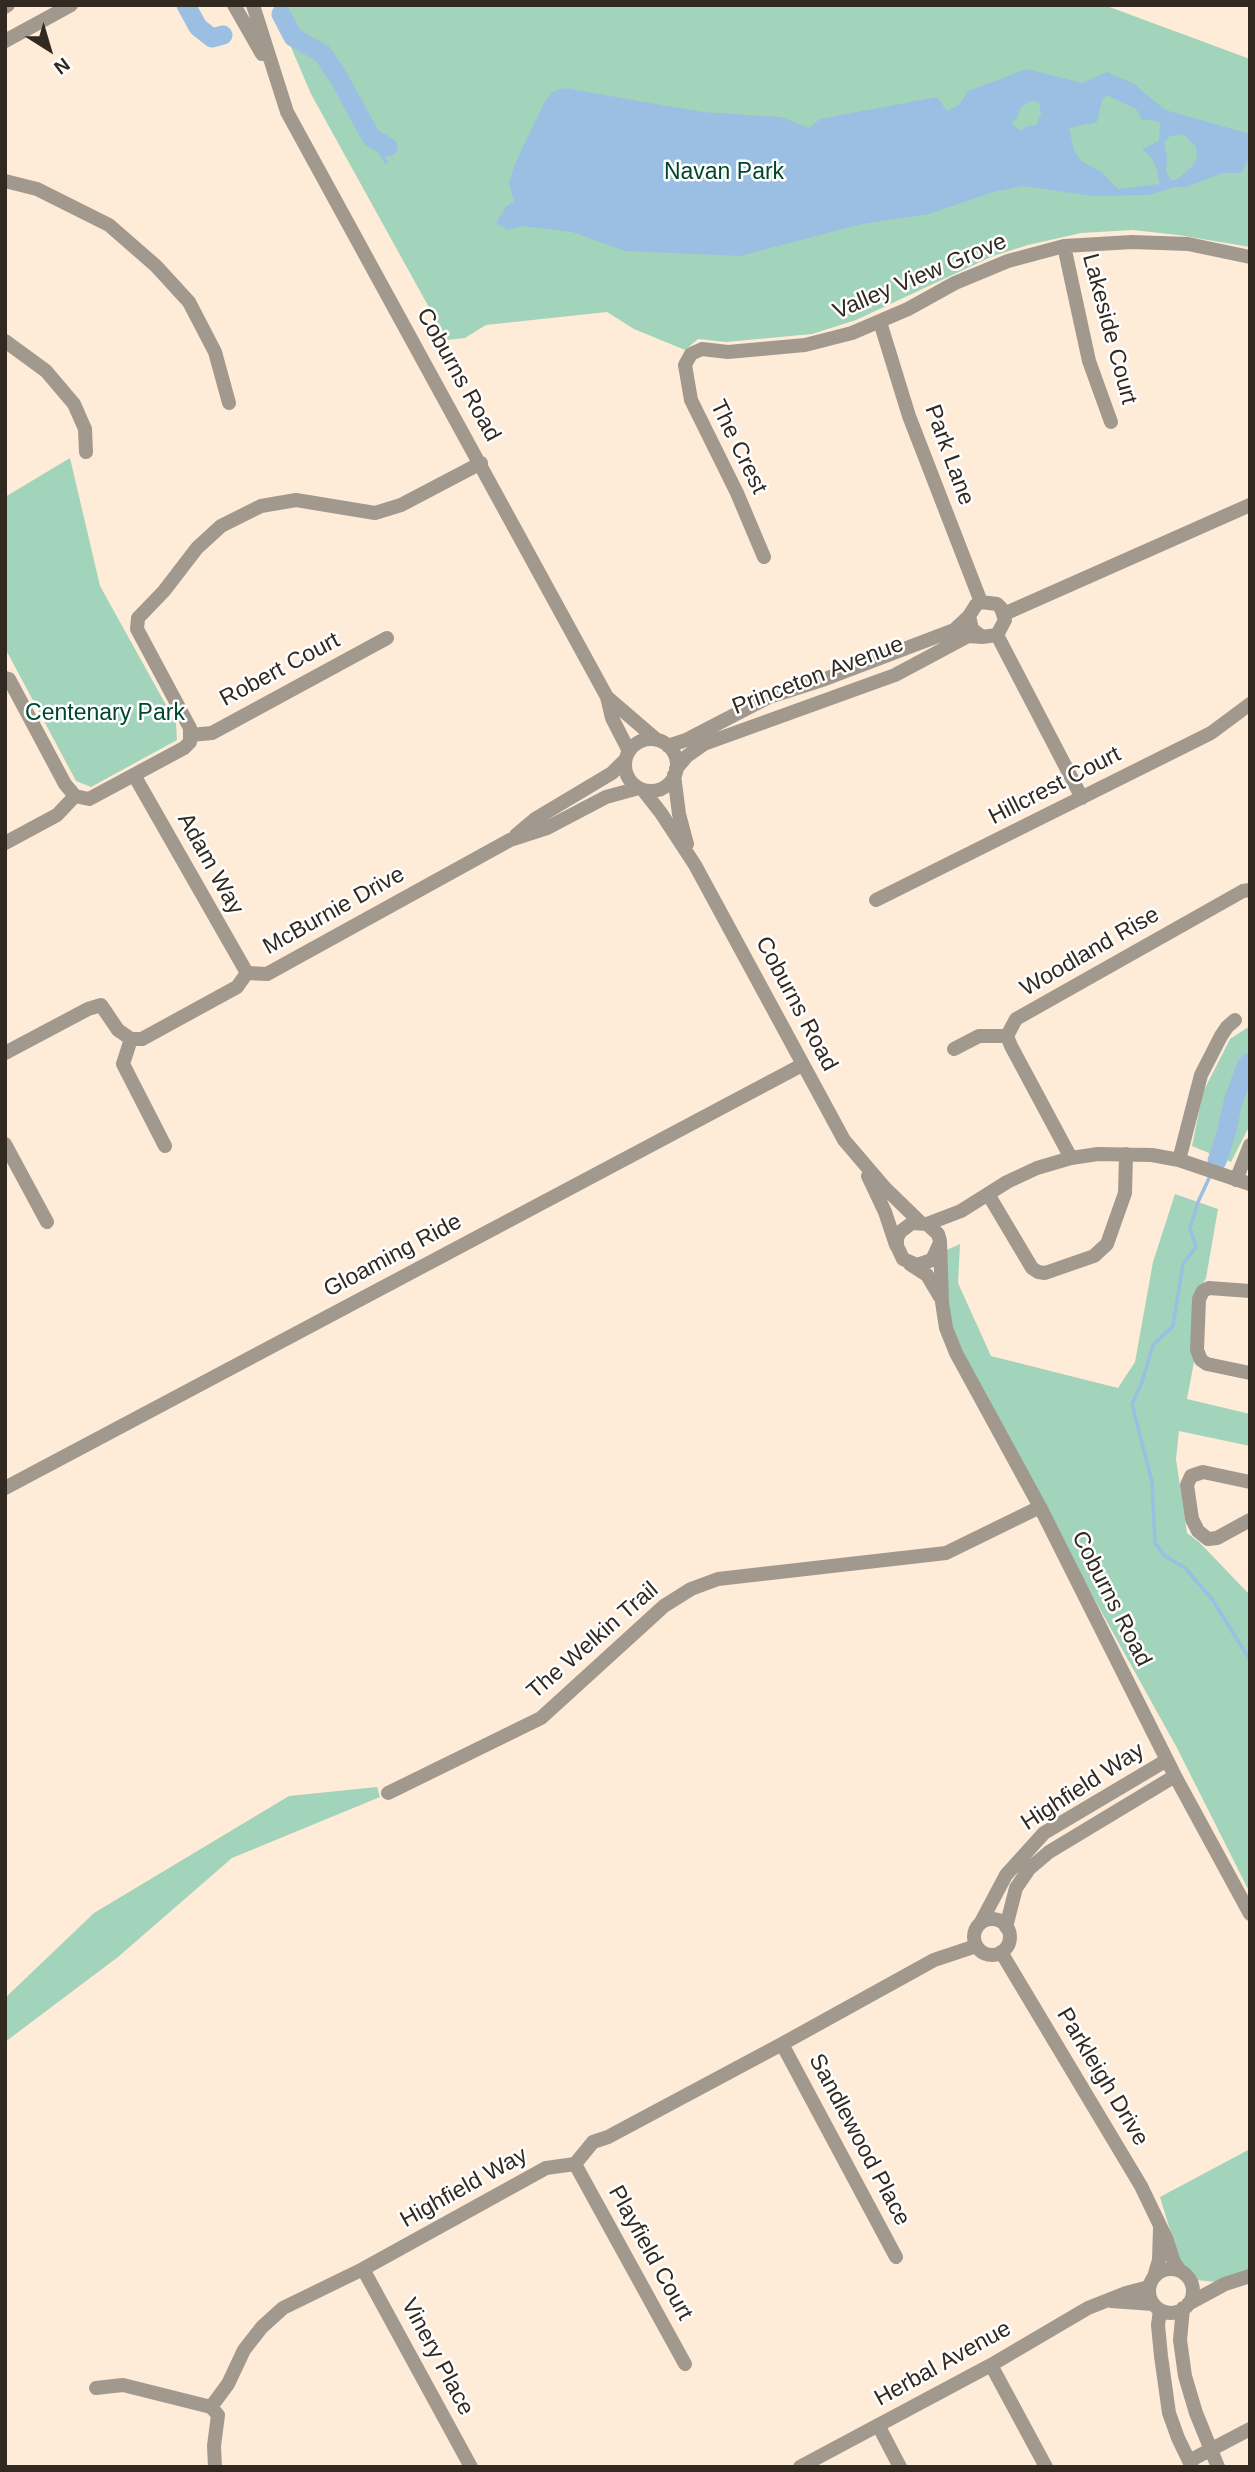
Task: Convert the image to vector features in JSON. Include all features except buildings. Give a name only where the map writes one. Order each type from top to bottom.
[{"type":"street","points":[[5,41],[71,5]]},
{"type":"street","name":"Coburns Road","points":[[234,5],[273,74]]},
{"type":"street","name":"Coburns Road","points":[[253,5],[287,113],[607,697],[612,718],[627,755]]},
{"type":"street","points":[[5,35],[26,23],[51,16]]},
{"type":"street","points":[[5,180],[37,189],[109,225],[156,266],[189,302],[215,352],[229,402]]},
{"type":"street","name":"Valley View Grove","points":[[691,354],[702,349],[728,352],[806,345],[852,333],[880,322],[955,283],[1008,261],[1064,246],[1132,242],[1188,244],[1250,257]]},
{"type":"street","name":"Lakeside Court","points":[[1064,246],[1089,361],[1111,422]]},
{"type":"street","name":"Park Lane","points":[[880,322],[909,416],[981,602]]},
{"type":"street","points":[[5,341],[46,371],[74,404],[85,429],[86,452]]},
{"type":"street","name":"The Crest","points":[[691,354],[685,365],[691,400],[737,493],[764,557]]},
{"type":"street","points":[[5,677],[9,679],[65,784],[75,796],[89,799],[190,743],[190,729],[137,629],[138,618],[197,548],[221,526],[261,506],[296,500],[375,513],[401,505],[481,463]]},
{"type":"street","points":[[1004,614],[1250,505]]},
{"type":"street","points":[[981,602],[997,604],[1004,614],[1004,626],[997,635],[982,637],[972,629],[969,616],[971,610],[981,602]]},
{"type":"street","name":"Princeton Avenue","points":[[663,743],[685,740],[769,697],[825,679],[954,630],[969,616]]},
{"type":"street","points":[[997,635],[1082,798]]},
{"type":"street","name":"Princeton Avenue","points":[[675,772],[687,756],[704,744],[895,675],[968,636],[982,637]]},
{"type":"street","name":"Robert Court","points":[[191,735],[212,733],[387,638]]},
{"type":"street","name":"Coburns Road","points":[[607,697],[663,743]]},
{"type":"street","name":"Hillcrest Court","points":[[876,900],[1211,733],[1250,704]]},
{"type":"street","points":[[641,741],[663,743],[675,756],[675,772],[664,787],[650,791],[641,789],[627,776],[627,755],[641,741]]},
{"type":"street","name":"McBurnie Drive","points":[[510,840],[535,819],[611,773],[627,755]]},
{"type":"street","name":"Coburns Road","points":[[675,772],[680,824],[695,865]]},
{"type":"street","name":"Adam Way","points":[[134,775],[247,973]]},
{"type":"street","name":"Coburns Road","points":[[641,789],[661,813],[695,865],[844,1140],[861,1161],[924,1223]]},
{"type":"street","name":"McBurnie Drive","points":[[131,1039],[142,1039],[237,987],[247,973],[267,974],[510,840],[547,828],[606,797],[641,789]]},
{"type":"street","points":[[5,843],[57,815],[75,796]]},
{"type":"street","name":"Woodland Rise","points":[[1007,1036],[1016,1019],[1243,891],[1250,890]]},
{"type":"street","points":[[5,1053],[88,1009],[101,1005],[118,1030],[131,1039],[123,1064],[165,1146]]},
{"type":"street","points":[[1179,1160],[1201,1075],[1221,1036],[1236,1020]]},
{"type":"street","points":[[954,1049],[979,1036],[1007,1036],[1071,1158]]},
{"type":"street","name":"Gloaming Ride","points":[[5,1488],[802,1065]]},
{"type":"street","points":[[5,1144],[47,1222]]},
{"type":"street","points":[[961,1211],[945,1228],[932,1260],[917,1265],[903,1259],[897,1246],[900,1231],[912,1223],[924,1223],[961,1211],[1037,1168],[1071,1158],[1098,1154],[1152,1155],[1179,1160],[1243,1182],[1250,1146]]},
{"type":"street","points":[[988,1194],[1032,1268],[1045,1273],[1094,1256],[1107,1244],[1125,1193],[1126,1154]]},
{"type":"street","name":"Coburns Road","points":[[861,1161],[885,1212],[897,1246]]},
{"type":"street","points":[[924,1223],[933,1228],[939,1243]]},
{"type":"street","name":"Coburns Road","points":[[939,1243],[946,1328],[956,1353],[1040,1507],[1175,1776],[1250,1914]]},
{"type":"street","name":"Coburns Road","points":[[909,1263],[927,1275],[942,1301]]},
{"type":"street","points":[[1250,1291],[1209,1288],[1203,1291],[1199,1299],[1197,1350],[1201,1360],[1207,1364],[1250,1373]]},
{"type":"street","points":[[1250,1482],[1203,1472],[1191,1476],[1186,1485],[1195,1527],[1208,1539],[1217,1538],[1250,1520]]},
{"type":"street","name":"The Welkin Trail","points":[[388,1793],[541,1718],[664,1606],[691,1588],[718,1579],[946,1553],[1040,1507]]},
{"type":"street","name":"Highfield Way","points":[[980,1924],[1006,1875],[1044,1833],[1167,1760]]},
{"type":"street","name":"Highfield Way","points":[[1006,1927],[1016,1888],[1029,1869],[1049,1852],[1175,1776]]},
{"type":"street","points":[[997,1920],[1006,1927],[1008,1944],[1001,1952],[989,1955],[976,1946],[974,1934],[980,1924],[997,1920]]},
{"type":"street","points":[[575,2164],[593,2142],[608,2137],[934,1960],[976,1946]]},
{"type":"street","name":"Parkleigh Drive","points":[[1001,1952],[1141,2186],[1174,2262],[1185,2275]]},
{"type":"street","name":"Sandlewood Place","points":[[782,2044],[896,2257]]},
{"type":"street","name":"Highfield Way","points":[[211,2407],[228,2384],[244,2350],[262,2327],[283,2308],[363,2269],[546,2168],[575,2164]]},
{"type":"street","name":"Playfield Court","points":[[575,2164],[685,2364]]},
{"type":"street","name":"Parkleigh Drive","points":[[1152,2282],[1159,2260],[1160,2226]]},
{"type":"street","name":"Vinery Place","points":[[363,2269],[471,2467]]},
{"type":"street","points":[[1225,2284],[1166,2269],[1152,2282],[1157,2307],[1163,2383],[1169,2413],[1191,2464],[1210,2450],[1250,2429]]},
{"type":"street","points":[[1185,2275],[1192,2292],[1180,2320],[1185,2376],[1218,2467]]},
{"type":"street","points":[[1157,2307],[1172,2312],[1225,2284],[1250,2276]]},
{"type":"street","name":"Herbal Avenue","points":[[800,2467],[991,2365],[1074,2315],[1152,2282]]},
{"type":"street","name":"Herbal Avenue","points":[[1107,2301],[1157,2307]]},
{"type":"street","points":[[991,2365],[1046,2467]]},
{"type":"street","points":[[96,2388],[123,2385],[211,2407],[218,2414],[214,2446],[215,2467]]},
{"type":"street","points":[[878,2425],[900,2467]]},
{"type":"green space","name":"Navan Park","points":[[273,5],[1104,5],[1250,59],[1250,247],[1133,230],[1081,233],[993,256],[856,320],[812,334],[726,342],[698,339],[685,350],[634,329],[607,312],[486,325],[465,338],[447,340],[311,94]]},
{"type":"green space","name":"Centenary Park","points":[[70,458],[100,586],[176,723],[177,740],[91,787],[76,781],[5,648],[5,497]]},
{"type":"green space","points":[[1250,1026],[1250,1125],[1231,1162],[1192,1146],[1203,1092],[1230,1039]]},
{"type":"green space","points":[[1175,1194],[1218,1209],[1206,1278],[1195,1299],[1194,1362],[1187,1399],[1250,1414],[1250,1446],[1179,1431],[1176,1459],[1187,1533],[1250,1595],[1250,1893],[1177,1748],[955,1348],[942,1252],[960,1244],[958,1283],[991,1356],[1118,1388],[1135,1362],[1153,1262]]},
{"type":"green space","points":[[377,1787],[380,1797],[232,1858],[118,1957],[5,2042],[5,1998],[94,1913],[289,1796]]},
{"type":"green space","points":[[1250,2149],[1250,2269],[1225,2283],[1197,2280],[1180,2263],[1160,2197]]},
{"type":"water","points":[[1027,69],[1082,83],[1107,72],[1134,84],[1165,110],[1250,134],[1250,157],[1241,173],[1222,173],[1187,187],[1174,187],[1149,195],[1093,196],[1023,186],[993,192],[929,214],[862,224],[740,256],[625,251],[572,232],[521,226],[508,230],[496,223],[506,206],[514,202],[509,183],[514,166],[543,105],[552,92],[564,88],[702,112],[781,117],[809,128],[820,119],[937,97],[947,111],[960,104],[968,91]],"holes":[[[1107,95],[1136,109],[1142,120],[1160,123],[1159,141],[1142,149],[1151,157],[1160,184],[1118,189],[1103,173],[1081,161],[1074,150],[1069,128],[1097,122],[1102,100]],[[1030,101],[1039,102],[1041,114],[1036,125],[1027,126],[1021,131],[1011,123],[1017,118],[1021,107]],[[1184,134],[1196,147],[1197,158],[1191,168],[1176,180],[1171,180],[1166,172],[1164,142],[1170,136]]]},
{"type":"waterway","points":[[186,5],[198,27],[212,38],[223,35]]},
{"type":"waterway","points":[[281,14],[293,37],[323,54],[371,137],[388,147]]},
{"type":"waterway","points":[[371,137],[386,162]]},
{"type":"waterway","points":[[1217,1161],[1233,1102],[1246,1066],[1250,1062]]},
{"type":"waterway","points":[[1211,1174],[1190,1228],[1196,1247],[1183,1264],[1173,1326],[1153,1345],[1132,1404],[1152,1482],[1155,1543],[1165,1556],[1185,1568],[1212,1599],[1250,1660]]}]
